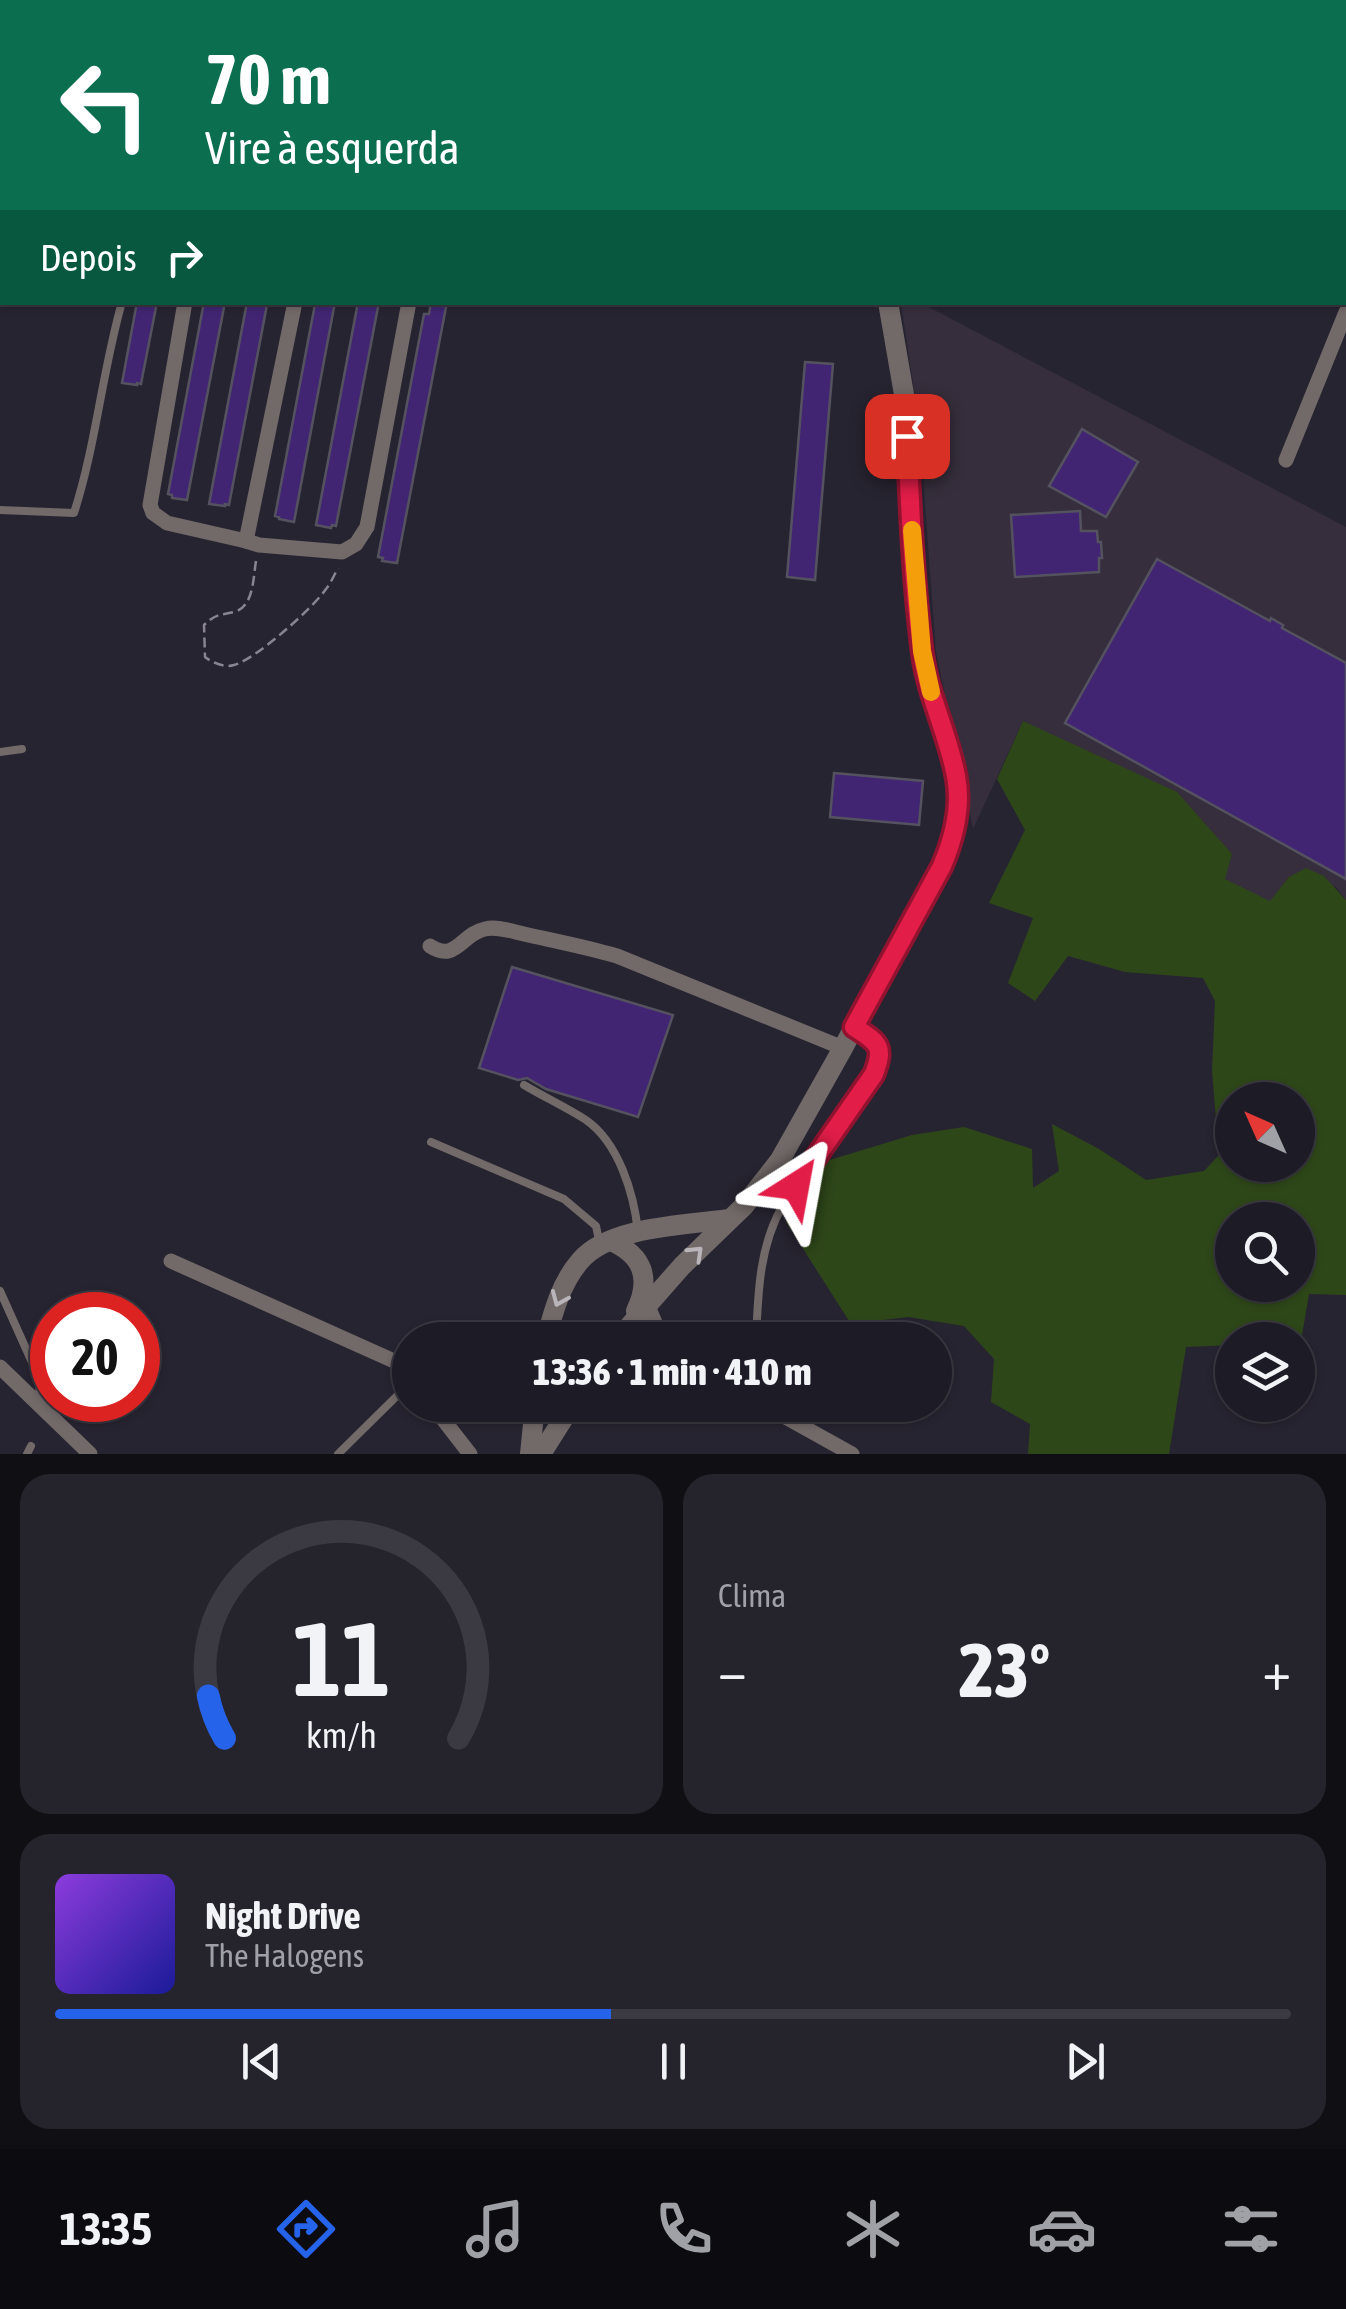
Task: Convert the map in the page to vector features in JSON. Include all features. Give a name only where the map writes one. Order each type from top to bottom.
[{"type":"street","points":[[184,305],[150,504],[153,513],[166,523],[252,543],[342,552],[356,544],[367,526],[408,305]]},
{"type":"street","points":[[252,543],[293,305]]},
{"type":"street","points":[[631,1322],[755,1194],[780,1160],[950,847],[958,808],[956,777],[926,678],[922,651],[906,406],[889,305]]},
{"type":"street","points":[[1286,460],[1346,312]]},
{"type":"street","points":[[430,946],[440,953],[449,952],[470,934],[492,928],[584,947],[635,963],[843,1048]]},
{"type":"street","points":[[551,1322],[569,1276],[582,1257],[606,1243],[638,1232],[730,1219]]},
{"type":"street","points":[[606,1243],[630,1254],[643,1274],[643,1294],[631,1322]]},
{"type":"street","points":[[171,1260],[392,1360]]},
{"type":"street","points":[[647,1304],[655,1322]]},
{"type":"street","points":[[0,1367],[30,1396]]},
{"type":"street","points":[[57,1422],[90,1454]]},
{"type":"street","points":[[445,1422],[470,1454]]},
{"type":"street","points":[[530,1454],[533,1422]]},
{"type":"street","points":[[541,1454],[561,1422]]},
{"type":"street","points":[[795,1422],[852,1454]]},
{"type":"lane","points":[[0,510],[74,513],[121,305]]},
{"type":"lane","points":[[0,752],[22,749]]},
{"type":"lane","points":[[757,1322],[758,1280],[780,1210],[874,1074],[881,1058],[874,1041],[854,1027]]},
{"type":"lane","points":[[524,1085],[590,1123],[610,1148],[623,1170],[636,1209],[638,1232]]},
{"type":"lane","points":[[431,1142],[564,1199],[596,1226],[606,1243]]},
{"type":"lane","points":[[0,1291],[30,1358]]},
{"type":"lane","points":[[338,1454],[392,1398]]},
{"type":"path","points":[[252,543],[247,603],[238,612],[215,614],[204,625],[205,657],[214,664],[233,666],[288,626],[326,590],[342,562],[342,552]]},
{"type":"shaded area","points":[[901,305],[925,305],[1346,527],[1346,900],[1336,887],[1289,877],[1270,902],[1224,879],[1232,854],[1023,721],[973,829],[936,652],[919,423]]},
{"type":"green space","points":[[1023,721],[1177,792],[1232,854],[1225,879],[1270,901],[1289,877],[1306,868],[1324,876],[1346,900],[1346,1295],[1315,1294],[1315,1202],[1215,1202],[1215,1302],[1308,1302],[1304,1322],[1215,1322],[1215,1346],[1186,1347],[1169,1454],[1028,1454],[1030,1424],[991,1402],[994,1359],[964,1326],[908,1317],[850,1322],[786,1222],[823,1162],[912,1135],[964,1127],[1032,1149],[1033,1188],[1059,1171],[1052,1124],[1146,1180],[1204,1171],[1215,1159],[1215,1182],[1315,1182],[1315,1082],[1215,1082],[1215,1107],[1212,1071],[1215,1001],[1203,978],[1125,972],[1068,956],[1035,1001],[1008,983],[1033,918],[989,903],[1025,830],[997,779]]},
{"type":"building","points":[[136,305],[156,305],[141,384],[122,383]]},
{"type":"building","points":[[203,305],[224,305],[187,500],[168,494]]},
{"type":"building","points":[[246,305],[267,305],[229,505],[209,504]]},
{"type":"building","points":[[315,305],[334,305],[294,522],[275,516]]},
{"type":"building","points":[[357,305],[378,305],[336,526],[316,525]]},
{"type":"building","points":[[430,305],[446,305],[397,563],[382,561],[378,557],[424,314],[429,314]]},
{"type":"building","points":[[805,362],[833,364],[815,580],[787,577]]},
{"type":"building","points":[[1082,429],[1138,462],[1106,517],[1049,486]]},
{"type":"building","points":[[1080,511],[1081,531],[1097,531],[1101,542],[1099,572],[1015,577],[1011,515]]},
{"type":"building","points":[[1157,559],[1270,621],[1271,618],[1346,663],[1346,879],[1065,723]]},
{"type":"building","points":[[834,773],[923,781],[919,825],[830,817]]},
{"type":"building","points":[[512,967],[673,1015],[638,1117],[546,1089],[527,1078],[518,1080],[479,1068]]},
{"type":"slow traffic","points":[[912,530],[922,651],[931,692]]},
{"type":"route","points":[[796,1186],[874,1074],[881,1058],[874,1041],[854,1027],[942,866],[958,808],[956,777],[926,678],[922,651],[907,436]]}]
